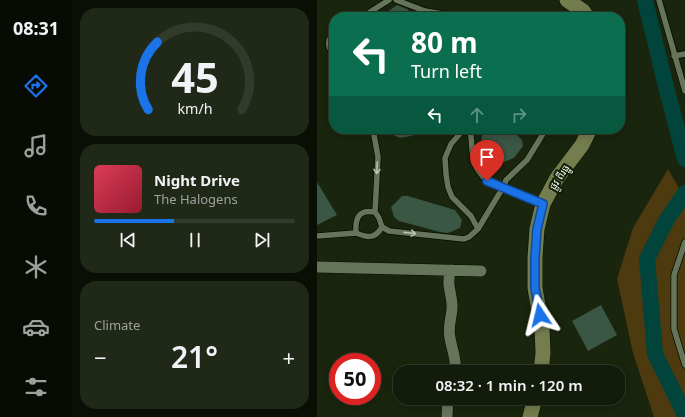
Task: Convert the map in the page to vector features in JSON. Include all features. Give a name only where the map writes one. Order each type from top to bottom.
[{"type":"main road","points":[[567,0],[584,12]]},
{"type":"main road","name":"ផ្លូវ ពីរធ្នូ","points":[[542,365],[542,328],[535,288],[537,229],[543,204],[557,178],[582,145],[588,134]]},
{"type":"main road","points":[[530,417],[533,405]]},
{"type":"street","points":[[317,267],[481,271]]},
{"type":"street","points":[[451,270],[448,278],[452,305],[449,337],[456,365]]},
{"type":"street","points":[[447,417],[448,405]]},
{"type":"lane","points":[[370,12],[389,0]]},
{"type":"lane","points":[[396,0],[420,12]]},
{"type":"lane","points":[[659,0],[685,91]]},
{"type":"lane","points":[[674,56],[685,54]]},
{"type":"lane","points":[[374,134],[378,157],[375,212],[382,227],[389,231],[464,239],[469,237],[478,229],[504,187],[506,180],[527,160],[543,134]]},
{"type":"lane","points":[[460,134],[451,144],[445,158],[448,187],[452,197],[471,216],[478,229]]},
{"type":"lane","points":[[470,134],[473,161],[476,169],[487,181],[543,204]]},
{"type":"lane","points":[[356,233],[356,219],[361,213],[368,211],[375,212]]},
{"type":"lane","points":[[317,236],[356,233],[365,237],[372,237],[378,233],[382,227]]},
{"type":"lane","points":[[685,242],[674,275],[674,329],[685,365]]},
{"type":"shaded area","points":[[668,169],[685,199],[685,417],[654,417],[633,353],[617,279],[633,228]]},
{"type":"building","points":[[397,5],[407,9],[410,12],[387,12]]},
{"type":"building","points":[[391,134],[421,134],[400,138]]},
{"type":"building","points":[[482,134],[514,134],[522,140],[523,146],[514,158],[494,166],[487,165],[481,159],[479,152]]},
{"type":"building","points":[[317,182],[337,215],[317,225]]},
{"type":"building","points":[[402,196],[408,196],[455,210],[462,220],[460,228],[448,233],[399,221],[394,217],[391,207]]},
{"type":"building","points":[[601,305],[617,335],[588,351],[572,321]]},
{"type":"waterway","points":[[645,0],[685,159]]},
{"type":"waterway","points":[[685,193],[666,221],[647,259],[655,354],[685,415]]},
{"type":"route","points":[[487,181],[543,204],[537,229],[535,257],[535,288],[540,315]]}]
